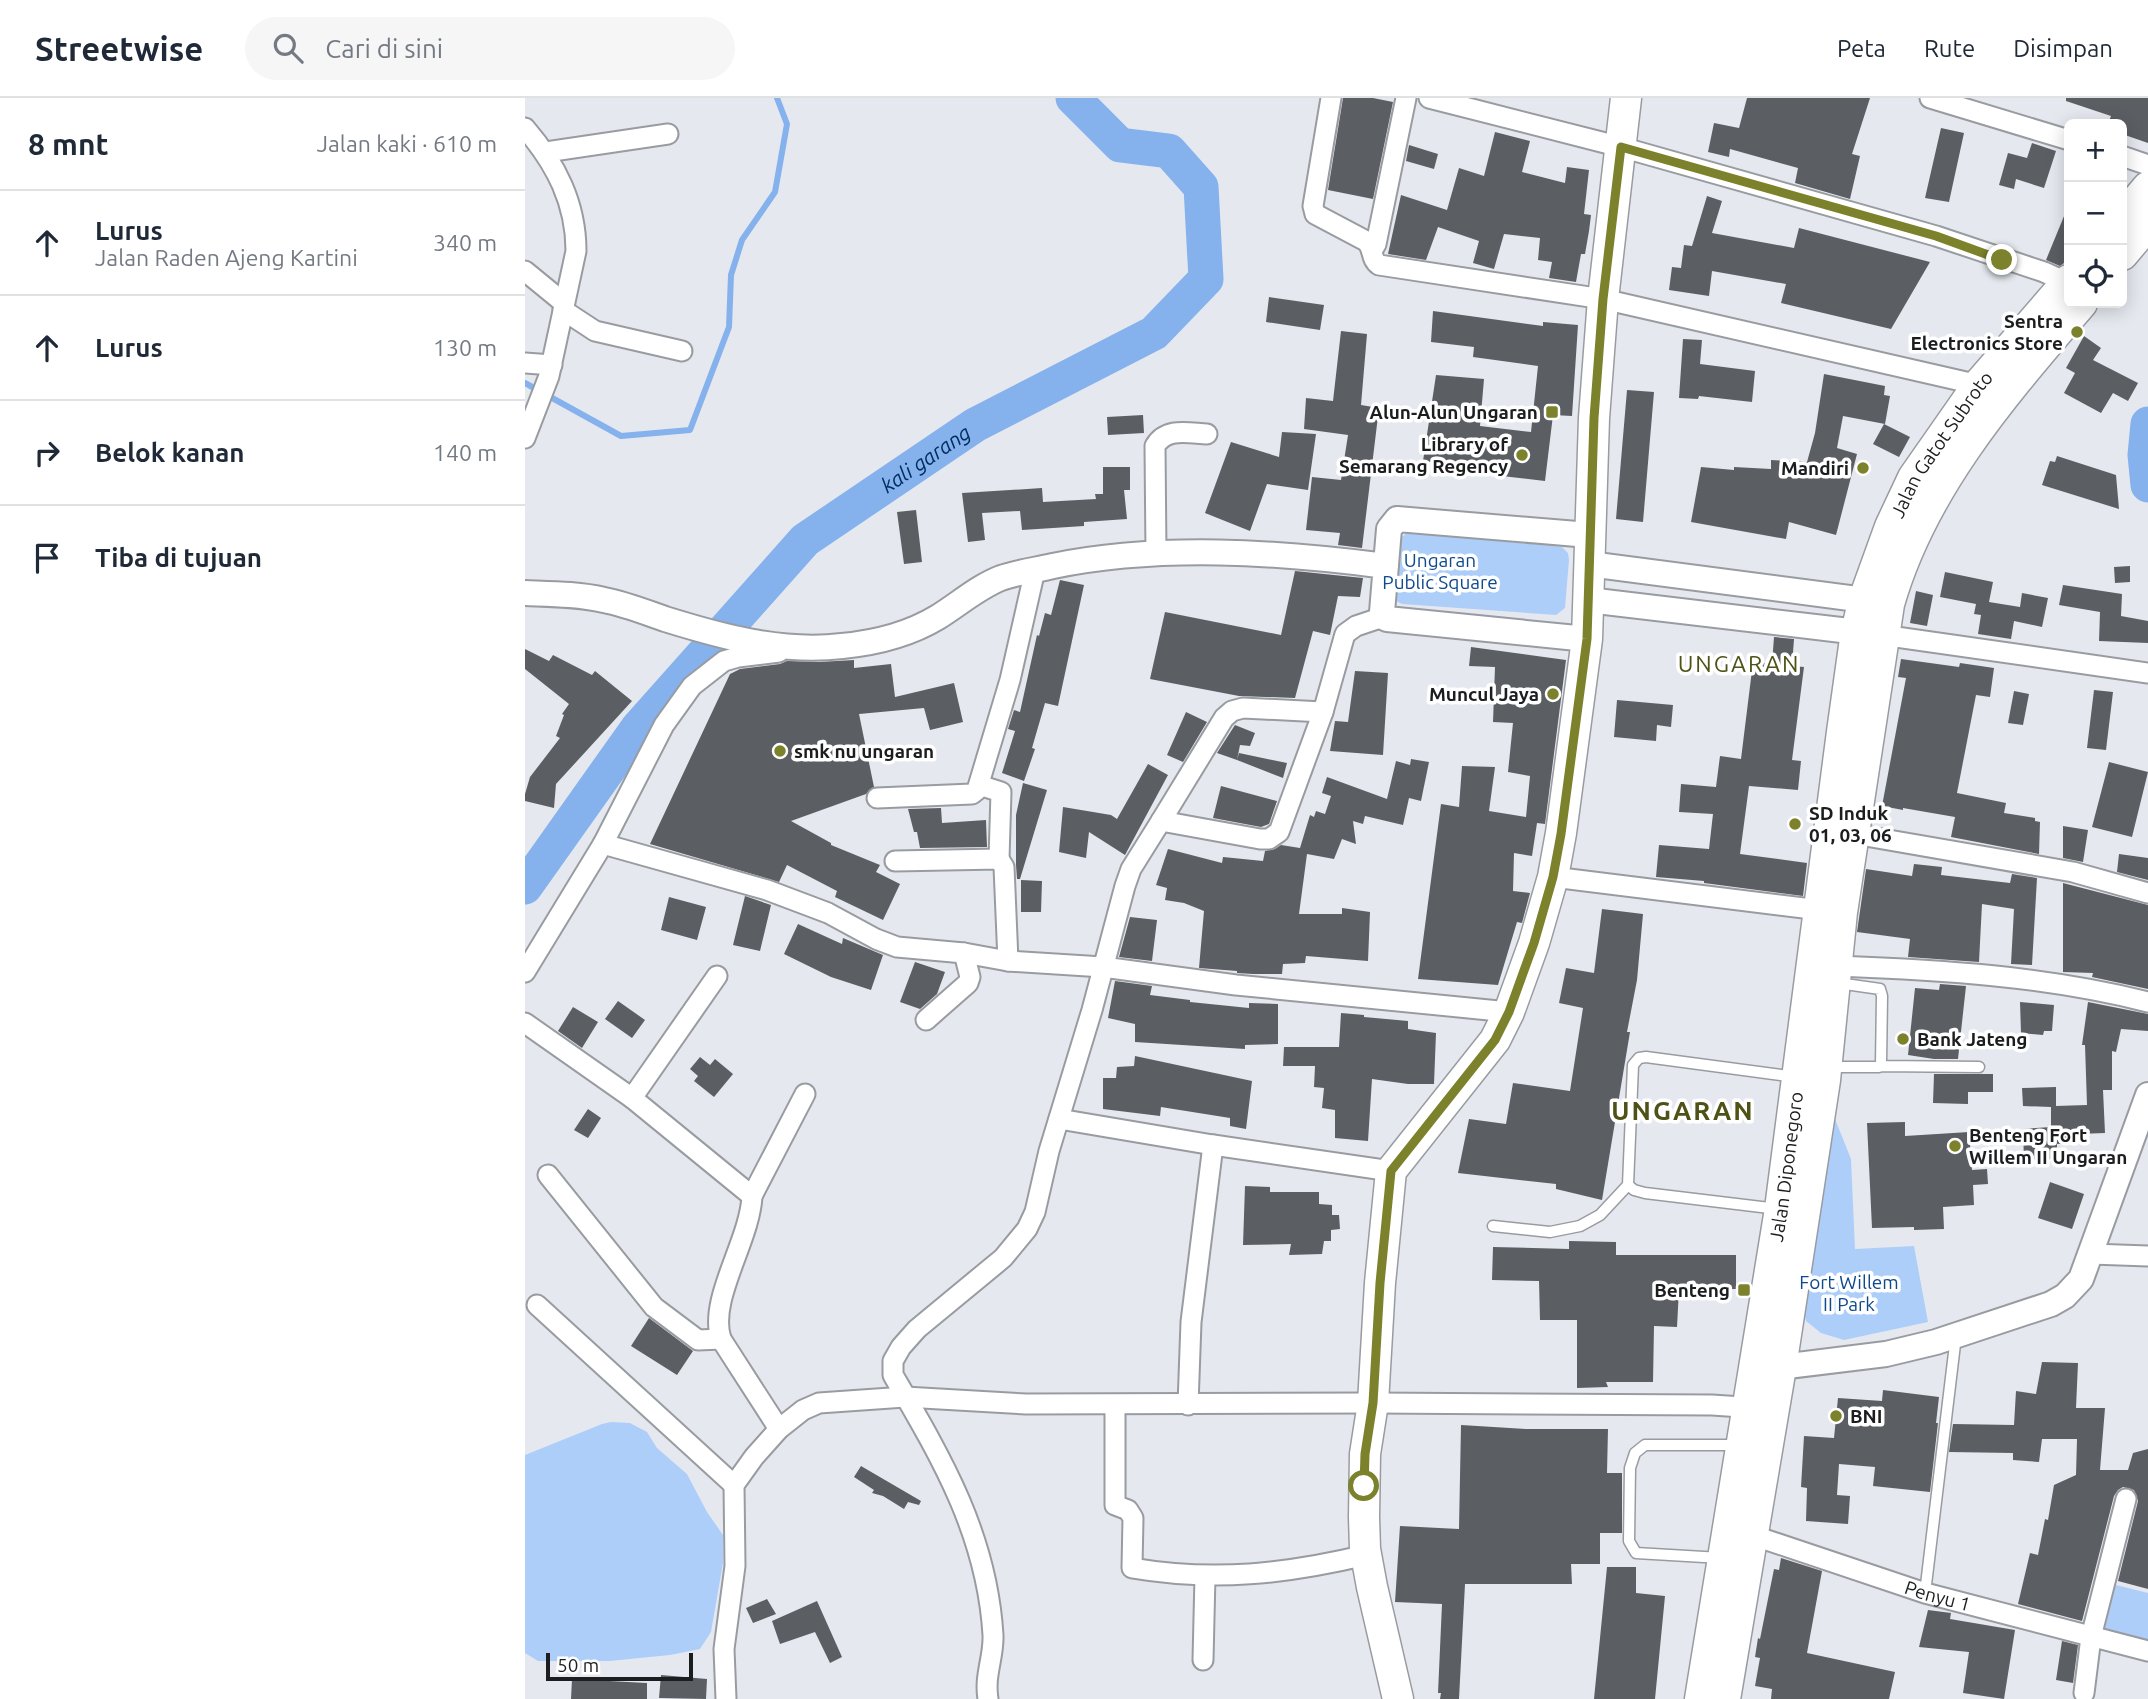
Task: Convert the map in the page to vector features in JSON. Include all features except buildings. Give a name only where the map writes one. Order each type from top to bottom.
[{"type":"highway","points":[[2127,213],[2148,188]]},
{"type":"highway","points":[[2127,248],[2148,223]]},
{"type":"highway","name":"Jalan Gatot Subroto","points":[[1870,634],[1891,527],[1914,478],[1979,384],[2064,298]]},
{"type":"highway","name":"Jalan Gatot Subroto","points":[[1876,601],[1896,575],[1956,462],[2064,302]]},
{"type":"highway","name":"Jalan Diponegoro","points":[[1702,1699],[1736,1541],[1768,1369],[1835,974],[1841,912],[1854,834],[1870,634]]},
{"type":"highway","name":"Jalan Diponegoro","points":[[1816,1075],[1820,909],[1870,634]]},
{"type":"highway","name":"Jalan Diponegoro","points":[[1724,1699],[1742,1445],[1760,1408]]},
{"type":"main road","points":[[1398,1699],[1366,1555],[1364,1517],[1365,1454],[1373,1403],[1380,1283],[1391,1171],[1495,1040],[1509,1012],[1534,943],[1553,877],[1587,639],[1594,418],[1603,299],[1626,98]]},
{"type":"street","points":[[1331,98],[1313,206],[1315,214],[1366,241],[1373,259],[1379,265],[1603,299],[1979,384]]},
{"type":"street","points":[[1372,251],[1376,244],[1406,98]]},
{"type":"street","points":[[1429,98],[1621,147],[1936,236],[2044,272],[2064,284]]},
{"type":"street","points":[[1930,98],[2064,138]]},
{"type":"street","points":[[525,128],[546,152],[560,177],[573,214],[576,251],[550,371],[525,438]]},
{"type":"street","points":[[546,152],[669,134]]},
{"type":"street","points":[[2127,158],[2148,165]]},
{"type":"street","points":[[525,271],[595,331],[682,351]]},
{"type":"street","points":[[525,363],[550,371]]},
{"type":"street","points":[[1156,554],[1154,446],[1159,438],[1171,433],[1207,434]]},
{"type":"street","points":[[1383,617],[1389,529],[1393,521],[1401,519],[1589,549],[1735,582],[1876,601]]},
{"type":"street","points":[[525,972],[603,844],[664,725],[692,685],[724,661],[738,657],[863,643],[920,626],[1001,579],[1035,570],[1118,556],[1228,554],[1340,560],[1386,566]]},
{"type":"street","points":[[877,798],[972,794],[979,785],[1010,680],[1035,570]]},
{"type":"street","points":[[1732,616],[1735,582]]},
{"type":"street","points":[[525,593],[563,594],[605,600],[767,646],[818,648]]},
{"type":"street","points":[[1588,600],[1732,616],[2148,673]]},
{"type":"street","points":[[1161,821],[1260,839],[1269,839],[1279,832],[1323,712],[1345,634],[1356,626],[1383,617],[1587,639]]},
{"type":"street","points":[[988,1699],[986,1685],[992,1634],[984,1571],[965,1511],[948,1472],[893,1375],[893,1361],[917,1329],[1003,1258],[1027,1229],[1035,1212],[1049,1151],[1132,869],[1224,718],[1232,711],[1243,708],[1323,712]]},
{"type":"street","points":[[979,785],[1001,792],[999,859],[1004,867],[1008,961]]},
{"type":"street","points":[[1854,834],[2073,872],[2148,893]]},
{"type":"street","points":[[603,844],[767,890],[828,913],[876,939],[897,947],[964,953],[1008,961],[1103,967],[1236,985],[1509,1012]]},
{"type":"street","points":[[895,861],[999,859]]},
{"type":"street","points":[[1553,877],[1820,909]]},
{"type":"street","points":[[926,1020],[968,983],[970,977],[964,953]]},
{"type":"street","points":[[1835,974],[1921,969],[2015,978],[2148,1002]]},
{"type":"street","points":[[632,1098],[717,976]]},
{"type":"street","points":[[525,1023],[632,1098],[752,1196]]},
{"type":"street","points":[[779,1429],[721,1339],[718,1329],[719,1312],[747,1229],[752,1196],[805,1094]]},
{"type":"street","points":[[1768,1369],[1886,1354],[2026,1314],[2065,1296],[2081,1279],[2148,1095]]},
{"type":"street","points":[[1059,1119],[1391,1171]]},
{"type":"street","points":[[1188,1405],[1191,1322],[1213,1145]]},
{"type":"street","points":[[548,1175],[654,1307],[698,1340],[721,1339]]},
{"type":"street","points":[[2091,1254],[2148,1256]]},
{"type":"street","points":[[537,1306],[734,1485]]},
{"type":"street","points":[[726,1699],[724,1649],[735,1566],[734,1485],[779,1429],[803,1410],[819,1403],[905,1397],[990,1403],[1115,1405],[1373,1403],[1760,1408]]},
{"type":"street","points":[[1115,1405],[1115,1505],[1128,1510],[1133,1518],[1132,1568],[1205,1576],[1303,1569],[1366,1555]]},
{"type":"street","points":[[2084,1693],[2091,1637],[2126,1499]]},
{"type":"street","name":"Penyu 1","points":[[1736,1541],[2148,1651]]},
{"type":"street","points":[[1203,1660],[1205,1576]]},
{"type":"lane","points":[[1835,974],[1879,989],[1882,996],[1881,1066]]},
{"type":"lane","points":[[1493,1226],[1550,1232],[1580,1226],[1600,1215],[1627,1185],[1633,1065],[1639,1058],[1816,1075],[1881,1066],[1979,1066]]},
{"type":"lane","points":[[1627,1185],[1645,1193],[1793,1212]]},
{"type":"lane","points":[[1925,1593],[1956,1335]]},
{"type":"lane","points":[[1736,1541],[1636,1553],[1629,1541],[1630,1468],[1635,1453],[1645,1445],[1742,1445]]},
{"type":"green space","name":"Ungaran Public Square","points":[[1408,532],[1562,547],[1568,553],[1569,560],[1565,608],[1556,615],[1402,604],[1396,601],[1393,595],[1397,541]]},
{"type":"green space","name":"Fort Willem II Park","points":[[1829,1104],[1851,1159],[1855,1249],[1914,1246],[1928,1322],[1844,1340],[1821,1333],[1806,1321],[1802,1303]]},
{"type":"green space","points":[[611,1422],[630,1423],[647,1432],[657,1448],[687,1474],[723,1535],[723,1563],[711,1632],[700,1649],[670,1655],[610,1661],[538,1661],[525,1653],[525,1455]]},
{"type":"green space","points":[[2116,1585],[2148,1593],[2148,1646],[2097,1631]]},
{"type":"waterway","points":[[525,383],[621,436],[690,430],[729,327],[731,275],[742,240],[775,192],[787,124],[777,98]]},
{"type":"waterway","name":"kali garang","points":[[525,887],[637,729],[805,540],[975,425],[1154,333],[1206,279],[1201,187],[1169,151],[1120,145],[1073,98]]},
{"type":"waterway","points":[[2148,424],[2145,455],[2148,485]]},
{"type":"place","name":"Sentra Electronics Store","points":[[2077,332]]},
{"type":"place","name":"Alun-Alun Ungaran","points":[[1552,412]]},
{"type":"place","name":"Library of Semarang Regency","points":[[1522,455]]},
{"type":"place","name":"Mandiri","points":[[1863,468]]},
{"type":"place","name":"Muncul Jaya","points":[[1553,694]]},
{"type":"place","name":"smk nu ungaran","points":[[780,751]]},
{"type":"place","name":"SD Induk 01, 03, 06","points":[[1795,824]]},
{"type":"place","name":"Bank Jateng","points":[[1903,1039]]},
{"type":"place","name":"Benteng Fort Willem II Ungaran","points":[[1955,1146]]},
{"type":"place","name":"Benteng","points":[[1744,1290]]},
{"type":"place","name":"BNI","points":[[1836,1416]]},
{"type":"district","name":"UNGARAN","points":[[1739,663]]},
{"type":"district","name":"UNGARAN","points":[[1683,1110]]},
{"type":"route","points":[[1364,1486],[1391,1171],[1495,1040],[1509,1012],[1534,943],[1553,877],[1587,639],[1594,418],[1603,299],[1621,147],[1936,236],[2002,260]]}]
